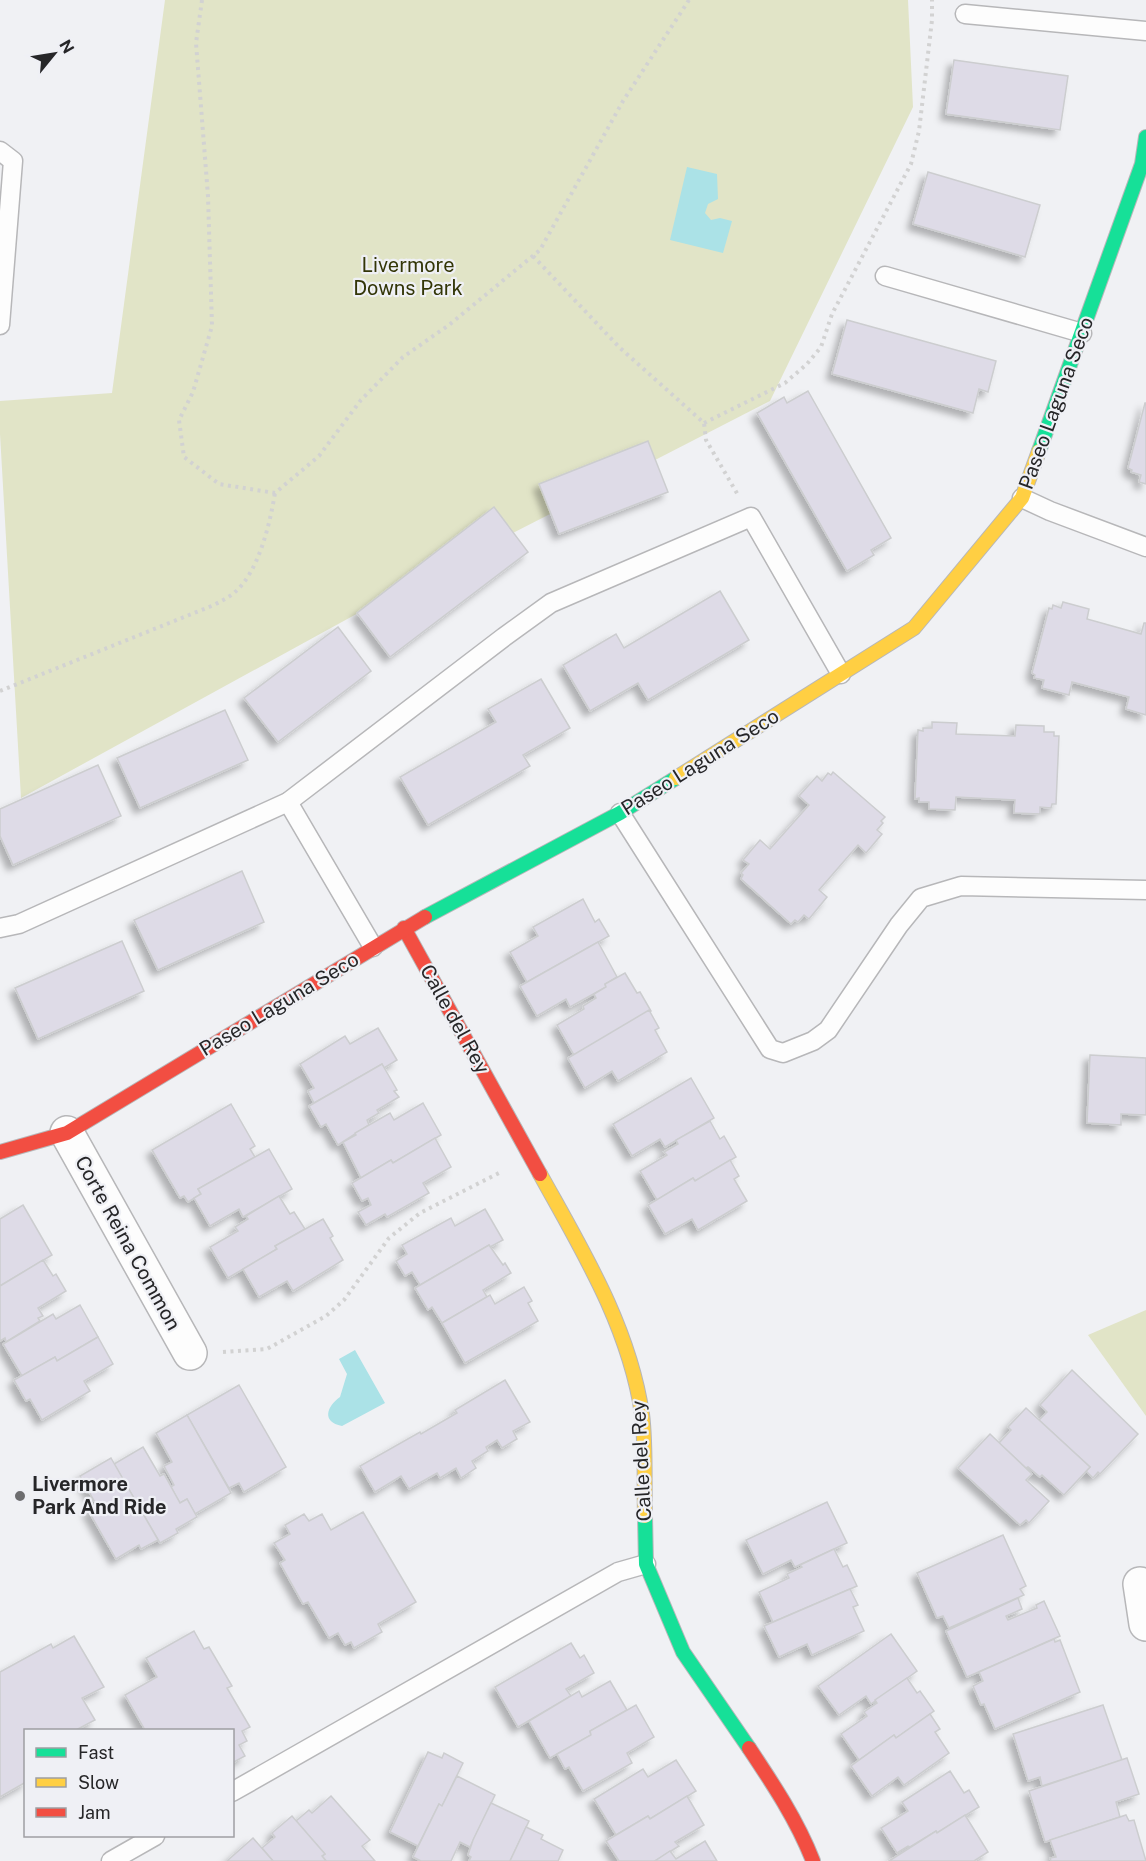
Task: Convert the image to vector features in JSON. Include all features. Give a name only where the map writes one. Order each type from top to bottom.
[{"type":"street","name":"Paseo Laguna Seco","points":[[0,1152],[66,1133],[404,928],[620,813],[914,628],[1022,498],[1142,164],[1146,137]]},
{"type":"street","name":"Calle del Rey","points":[[404,928],[601,1284],[628,1353],[642,1415],[646,1564],[683,1652],[779,1792],[813,1861]]},
{"type":"street","name":"Corte Reina Common","points":[[66,1133],[190,1353]]},
{"type":"street","points":[[1140,1584],[1146,1624]]},
{"type":"lane","points":[[965,14],[1146,31]]},
{"type":"lane","points":[[0,151],[13,161],[0,325]]},
{"type":"lane","points":[[885,276],[1082,333]]},
{"type":"lane","points":[[1022,498],[1050,511],[1146,547]]},
{"type":"lane","points":[[0,928],[19,924],[288,802],[551,603],[751,517],[841,674]]},
{"type":"lane","points":[[288,802],[373,947]]},
{"type":"lane","points":[[620,813],[754,1026],[770,1049],[783,1053],[813,1041],[828,1030],[899,925],[921,898],[961,886],[1146,890]]},
{"type":"lane","points":[[234,1791],[618,1572],[646,1564]]},
{"type":"lane","points":[[111,1861],[153,1837]]},
{"type":"path","points":[[202,0],[196,43],[208,196],[212,326],[193,392],[179,420],[184,457],[219,484],[275,493]]},
{"type":"path","points":[[0,691],[214,605],[236,592],[259,552],[269,524],[275,493],[319,456],[361,400],[404,357],[449,325],[540,250],[623,101],[689,0]]},
{"type":"path","points":[[704,423],[785,382],[807,364],[821,347],[832,315],[911,164],[920,131],[932,20],[932,0]]},
{"type":"path","points":[[533,256],[620,348],[704,423],[706,440],[751,517]]},
{"type":"path","points":[[190,1353],[267,1349],[326,1316],[344,1300],[389,1238],[420,1213],[504,1170]]},
{"type":"green space","name":"Livermore Downs Park","points":[[165,0],[908,0],[913,107],[770,401],[371,606],[21,798],[0,401],[112,393]]},
{"type":"green space","points":[[1146,1310],[1146,1416],[1088,1335]]},
{"type":"water","points":[[687,167],[717,174],[718,199],[708,204],[705,213],[711,220],[720,218],[732,221],[723,253],[670,240]]},
{"type":"water","points":[[355,1350],[385,1403],[342,1426],[331,1421],[328,1413],[340,1397],[347,1374],[339,1359]]},
{"type":"building","points":[[954,60],[1068,76],[1060,130],[946,114]]},
{"type":"building","points":[[928,172],[1040,205],[1025,257],[913,224]]},
{"type":"building","points":[[847,320],[996,361],[988,392],[979,389],[973,413],[832,374]]},
{"type":"building","points":[[808,391],[891,538],[871,550],[874,555],[847,571],[757,413],[784,397],[787,403]]},
{"type":"building","points":[[1145,403],[1146,484],[1139,482],[1141,475],[1131,472],[1132,470],[1128,468]]},
{"type":"building","points":[[648,441],[668,492],[559,534],[539,484]]},
{"type":"building","points":[[494,507],[528,552],[390,657],[357,613]]},
{"type":"building","points":[[720,591],[749,640],[648,700],[638,683],[590,711],[563,665],[616,634],[624,648]]},
{"type":"building","points":[[1063,602],[1089,609],[1087,619],[1141,634],[1144,623],[1146,623],[1146,715],[1126,709],[1129,697],[1072,682],[1069,695],[1042,688],[1044,680],[1034,678],[1035,675],[1032,673],[1049,608],[1052,609],[1053,605],[1061,608]]},
{"type":"building","points":[[338,627],[371,671],[278,742],[244,698]]},
{"type":"building","points":[[541,679],[570,728],[523,755],[530,766],[428,825],[400,777],[496,722],[488,709]]},
{"type":"building","points":[[225,710],[248,760],[140,808],[117,758]]},
{"type":"building","points":[[932,722],[957,723],[956,734],[1015,736],[1016,725],[1044,726],[1044,732],[1054,732],[1054,736],[1059,736],[1056,804],[1052,804],[1051,808],[1040,807],[1040,814],[1014,813],[1015,800],[956,797],[955,810],[929,809],[929,802],[919,802],[919,798],[915,799],[918,730],[932,728]]},
{"type":"building","points":[[98,765],[121,816],[13,865],[0,836],[0,809]]},
{"type":"building","points":[[833,772],[885,817],[877,830],[882,834],[866,853],[858,845],[819,890],[827,897],[809,919],[804,915],[798,922],[795,920],[791,924],[741,879],[743,875],[741,873],[749,864],[743,860],[760,840],[770,849],[809,805],[799,796],[817,776],[822,781],[828,773],[831,775]]},
{"type":"building","points":[[242,871],[264,922],[158,970],[134,920]]},
{"type":"building","points":[[583,899],[595,922],[599,919],[609,936],[527,982],[510,952],[538,936],[533,927]]},
{"type":"building","points":[[122,941],[144,991],[38,1039],[15,988]]},
{"type":"building","points":[[598,942],[617,977],[605,984],[606,987],[570,1007],[566,999],[537,1016],[520,986]]},
{"type":"building","points":[[625,973],[651,1011],[574,1055],[557,1025],[584,1009],[583,1006],[596,998],[594,994],[606,987],[605,984]]},
{"type":"building","points":[[649,1010],[659,1028],[655,1030],[667,1052],[618,1081],[612,1071],[585,1088],[568,1058]]},
{"type":"building","points":[[378,1028],[397,1060],[384,1068],[382,1064],[314,1103],[308,1091],[314,1088],[300,1064],[345,1036],[350,1044]]},
{"type":"building","points":[[1090,1055],[1146,1058],[1146,1115],[1121,1114],[1121,1125],[1087,1123]]},
{"type":"building","points":[[382,1064],[399,1097],[377,1110],[379,1113],[367,1120],[369,1125],[338,1145],[326,1124],[321,1127],[309,1106]]},
{"type":"building","points":[[691,1078],[714,1118],[665,1147],[660,1139],[632,1156],[613,1124]]},
{"type":"building","points":[[423,1103],[441,1135],[393,1163],[391,1160],[361,1178],[343,1142],[390,1113],[394,1120]]},
{"type":"building","points":[[231,1104],[255,1146],[250,1149],[255,1157],[198,1189],[201,1194],[188,1202],[184,1196],[180,1198],[152,1150]]},
{"type":"building","points":[[710,1121],[720,1139],[724,1136],[736,1157],[695,1181],[693,1178],[657,1200],[640,1171],[667,1155],[664,1152],[678,1144],[676,1140]]},
{"type":"building","points":[[435,1138],[451,1167],[423,1183],[429,1193],[387,1217],[385,1214],[366,1225],[358,1212],[371,1205],[368,1198],[362,1201],[352,1183],[391,1160],[393,1163]]},
{"type":"building","points":[[269,1149],[292,1189],[243,1217],[239,1209],[210,1226],[194,1198],[201,1194],[198,1189]]},
{"type":"building","points":[[730,1160],[739,1176],[734,1179],[747,1201],[698,1230],[692,1219],[665,1234],[648,1205],[693,1178],[695,1181]]},
{"type":"building","points":[[279,1196],[290,1214],[294,1212],[305,1229],[275,1246],[277,1249],[228,1278],[210,1247],[238,1231],[235,1227],[248,1219],[246,1216]]},
{"type":"building","points":[[23,1205],[52,1255],[0,1286],[0,1219]]},
{"type":"building","points":[[485,1209],[503,1240],[490,1247],[489,1245],[420,1285],[412,1272],[405,1276],[396,1261],[407,1254],[402,1245],[451,1218],[455,1226]]},
{"type":"building","points":[[323,1219],[333,1236],[330,1238],[343,1260],[293,1291],[287,1281],[259,1297],[243,1269],[277,1249],[275,1246]]},
{"type":"building","points":[[489,1245],[511,1273],[483,1290],[487,1297],[442,1323],[432,1307],[428,1310],[415,1288]]},
{"type":"building","points":[[43,1260],[53,1276],[56,1274],[66,1291],[38,1308],[43,1316],[38,1318],[40,1321],[6,1342],[5,1338],[0,1341],[0,1286]]},
{"type":"building","points":[[524,1287],[532,1301],[528,1303],[538,1321],[465,1363],[442,1323],[490,1295],[495,1304]]},
{"type":"building","points":[[80,1305],[98,1337],[57,1361],[55,1357],[22,1376],[3,1344],[53,1314],[56,1319]]},
{"type":"building","points":[[98,1337],[113,1364],[84,1381],[90,1391],[42,1420],[30,1399],[26,1401],[14,1380],[55,1357],[57,1361]]},
{"type":"building","points":[[1072,1370],[1138,1434],[1100,1474],[1098,1472],[1093,1478],[1086,1471],[1090,1467],[1039,1420],[1047,1412],[1040,1405]]},
{"type":"building","points":[[505,1380],[530,1422],[513,1431],[517,1439],[502,1448],[497,1440],[486,1447],[488,1451],[472,1461],[476,1468],[461,1478],[456,1468],[440,1478],[437,1473],[409,1489],[401,1476],[375,1492],[360,1466],[457,1413],[455,1410]]},
{"type":"building","points":[[239,1385],[286,1467],[244,1492],[239,1483],[229,1488],[187,1415]]},
{"type":"building","points":[[1026,1408],[1090,1467],[1064,1495],[1042,1475],[1040,1477],[1028,1467],[1026,1468],[999,1443],[1011,1430],[1008,1427]]},
{"type":"building","points":[[187,1415],[231,1493],[195,1514],[187,1499],[180,1503],[171,1487],[174,1485],[164,1466],[172,1462],[156,1433]]},
{"type":"building","points":[[990,1434],[1032,1474],[1026,1480],[1049,1501],[1029,1523],[1026,1520],[1020,1525],[958,1468]]},
{"type":"building","points":[[143,1447],[160,1476],[164,1474],[180,1503],[187,1499],[197,1517],[176,1529],[178,1533],[160,1543],[114,1464]]},
{"type":"building","points":[[111,1458],[158,1540],[141,1549],[139,1545],[116,1559],[88,1510],[97,1506],[80,1476]]},
{"type":"building","points":[[827,1502],[847,1543],[795,1567],[791,1560],[763,1574],[746,1540]]},
{"type":"building","points":[[363,1512],[416,1602],[378,1624],[382,1632],[354,1648],[351,1642],[345,1645],[338,1633],[329,1638],[308,1602],[303,1604],[280,1563],[285,1560],[274,1543],[290,1534],[285,1525],[304,1514],[309,1521],[322,1514],[331,1530]]},
{"type":"building","points":[[1003,1535],[1026,1586],[1020,1589],[1024,1595],[949,1628],[943,1616],[937,1618],[917,1573]]},
{"type":"building","points":[[834,1549],[843,1567],[847,1565],[857,1586],[773,1622],[759,1592],[789,1578],[787,1574],[802,1567],[800,1565]]},
{"type":"building","points":[[850,1589],[858,1605],[853,1607],[864,1631],[812,1655],[807,1644],[779,1657],[764,1626]]},
{"type":"building","points":[[1018,1598],[1022,1609],[1006,1616],[1008,1620],[1037,1608],[1036,1605],[1044,1601],[1060,1636],[967,1677],[946,1631]]},
{"type":"building","points":[[194,1631],[204,1649],[209,1647],[232,1686],[227,1688],[250,1727],[242,1731],[247,1741],[239,1745],[245,1756],[234,1762],[234,1729],[144,1729],[125,1695],[157,1677],[146,1658]]},
{"type":"building","points":[[891,1634],[917,1671],[871,1704],[866,1696],[839,1715],[818,1686]]},
{"type":"building","points":[[74,1636],[104,1687],[82,1698],[95,1720],[78,1729],[24,1729],[24,1783],[0,1797],[0,1672],[51,1644],[53,1648]]},
{"type":"building","points":[[1054,1639],[1055,1642],[1060,1640],[1080,1692],[995,1729],[973,1686],[983,1681],[979,1672]]},
{"type":"building","points":[[571,1643],[580,1658],[584,1655],[594,1673],[566,1689],[571,1696],[518,1727],[495,1687]]},
{"type":"building","points":[[907,1678],[917,1693],[920,1691],[934,1711],[896,1738],[894,1735],[859,1760],[841,1734],[867,1716],[864,1712],[877,1703],[875,1700]]},
{"type":"building","points":[[610,1681],[627,1710],[590,1731],[591,1735],[550,1758],[529,1721],[579,1691],[582,1697]]},
{"type":"building","points":[[636,1705],[654,1737],[627,1753],[632,1763],[583,1791],[569,1767],[565,1769],[557,1754],[591,1735],[590,1731]]},
{"type":"building","points":[[1103,1705],[1122,1760],[1042,1786],[1040,1777],[1028,1781],[1013,1734]]},
{"type":"building","points":[[930,1714],[940,1729],[935,1732],[949,1753],[904,1785],[898,1777],[872,1796],[851,1766],[894,1735],[896,1738]]},
{"type":"building","points":[[428,1752],[442,1758],[444,1753],[463,1763],[442,1806],[439,1804],[418,1846],[390,1832]]},
{"type":"building","points":[[1127,1758],[1139,1794],[1116,1802],[1120,1817],[1045,1842],[1029,1791]]},
{"type":"building","points":[[676,1760],[696,1791],[650,1819],[648,1816],[616,1835],[594,1799],[643,1769],[648,1777]]},
{"type":"building","points":[[950,1771],[964,1793],[969,1790],[979,1807],[937,1833],[936,1831],[897,1853],[881,1828],[908,1811],[902,1802]]},
{"type":"building","points":[[457,1776],[495,1795],[470,1847],[460,1842],[451,1861],[421,1861],[413,1857],[439,1804],[442,1806]]},
{"type":"building","points":[[331,1796],[370,1840],[362,1846],[375,1861],[326,1861],[322,1856],[325,1854],[296,1821],[309,1810],[312,1813]]},
{"type":"building","points":[[687,1796],[704,1825],[675,1842],[679,1846],[655,1861],[619,1861],[606,1841],[648,1816],[650,1819]]},
{"type":"building","points":[[491,1803],[529,1821],[510,1861],[469,1861],[471,1857],[468,1855],[473,1840]]},
{"type":"building","points":[[965,1815],[988,1852],[974,1861],[889,1861],[936,1831],[937,1833]]},
{"type":"building","points":[[1126,1815],[1129,1821],[1134,1820],[1146,1861],[1051,1861],[1050,1858],[1056,1857],[1050,1840]]},
{"type":"building","points":[[292,1816],[325,1854],[322,1856],[326,1861],[273,1861],[262,1848],[275,1837],[272,1833]]},
{"type":"building","points":[[526,1827],[543,1835],[541,1839],[563,1850],[558,1861],[510,1861]]},
{"type":"building","points":[[253,1838],[273,1861],[227,1861]]},
{"type":"building","points":[[705,1841],[717,1861],[655,1861],[670,1851],[676,1859]]},
{"type":"traffic: fast","points":[[1039,451],[1142,164],[1146,137]]},
{"type":"traffic: fast","points":[[425,917],[620,813],[676,778]]},
{"type":"traffic: fast","points":[[645,1516],[646,1564],[683,1652],[749,1748]]},
{"type":"traffic: slow","points":[[676,778],[914,628],[1022,498],[1039,451]]},
{"type":"traffic: slow","points":[[540,1174],[602,1290],[615,1319],[636,1382],[643,1426],[645,1516]]},
{"type":"traffic: jam","points":[[0,1152],[67,1133],[425,917]]},
{"type":"traffic: jam","points":[[404,928],[540,1174]]},
{"type":"traffic: jam","points":[[749,1748],[792,1817],[813,1861]]},
{"type":"place","name":"Livermore Park And Ride","points":[[20,1496]]}]
